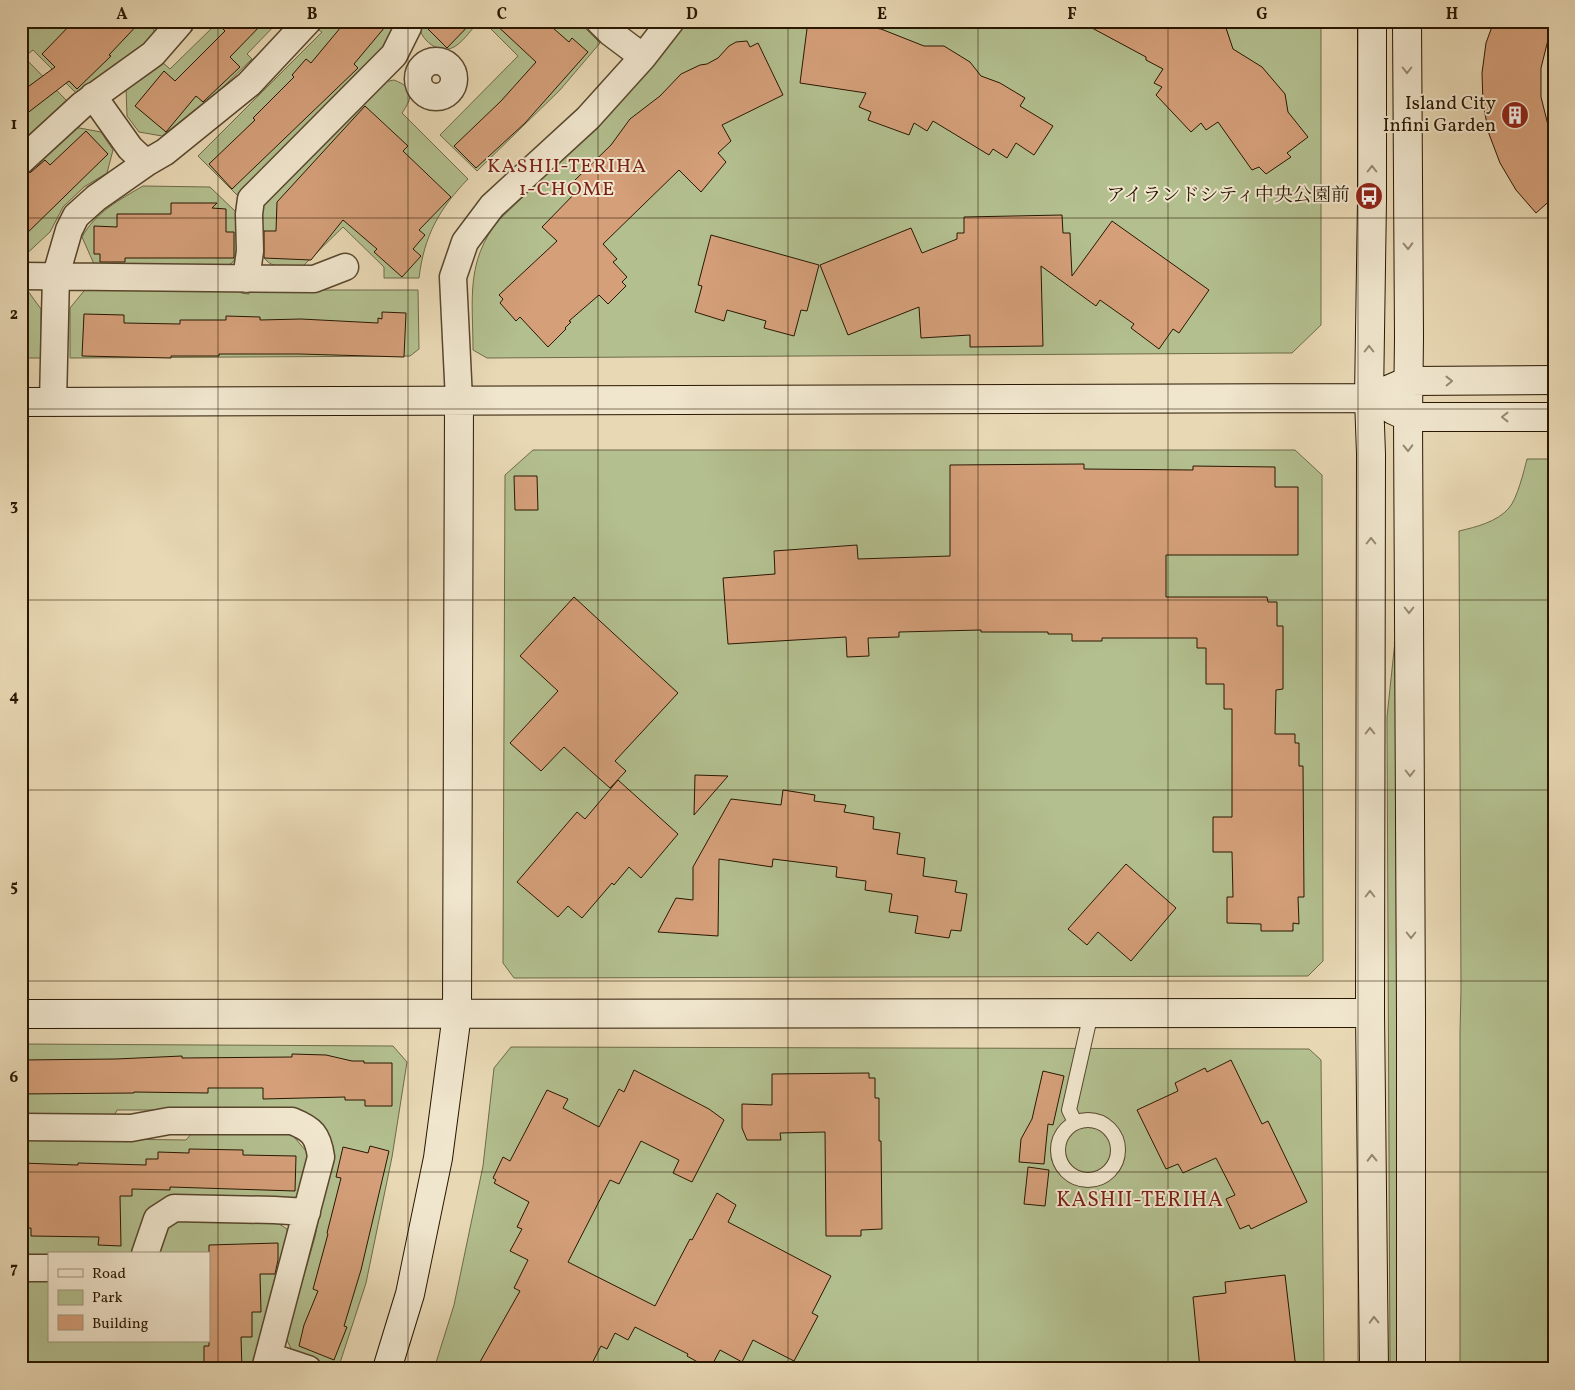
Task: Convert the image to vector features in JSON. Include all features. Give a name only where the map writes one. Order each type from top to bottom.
[{"type":"street","points":[[53,402],[56,275],[69,230],[76,216],[96,198],[165,152],[249,84],[308,21]]},
{"type":"street","points":[[246,279],[250,251],[249,214],[252,199],[394,55],[408,26],[408,21]]},
{"type":"street","points":[[599,21],[610,33],[643,57]]},
{"type":"street","points":[[387,1369],[410,1294],[438,1158],[457,1014],[459,400],[453,277],[464,242],[492,206],[588,118],[643,57],[671,21]]},
{"type":"street","points":[[1372,21],[1369,398],[1371,454],[1370,1013],[1374,1369]]},
{"type":"street","points":[[1407,21],[1411,1369]]},
{"type":"street","points":[[21,161],[93,96],[153,54],[180,23]]},
{"type":"street","points":[[394,55],[420,69]]},
{"type":"street","points":[[93,96],[130,148],[146,163]]},
{"type":"street","points":[[21,276],[314,279],[345,267]]},
{"type":"street","points":[[21,402],[1369,398],[1408,382],[1554,380]]},
{"type":"street","points":[[1369,398],[1408,417],[1554,417]]},
{"type":"street","points":[[21,1014],[1370,1013]]},
{"type":"street","points":[[21,1127],[131,1128],[170,1121],[292,1121],[314,1133],[320,1146],[321,1156],[267,1362],[308,1369]]},
{"type":"street","points":[[146,1252],[157,1219],[174,1208],[307,1212]]},
{"type":"street","points":[[21,1268],[48,1268]]},
{"type":"lane","points":[[1075,1122],[1069,1110],[1091,1013]]},
{"type":"lane","points":[[1096,1121],[1106,1125],[1113,1133],[1118,1153],[1115,1163],[1109,1172],[1100,1178],[1082,1180],[1072,1176],[1060,1162],[1057,1153],[1061,1134],[1075,1122],[1096,1121]]},
{"type":"green space","points":[[21,21],[153,21],[154,32],[145,46],[102,74],[77,94],[33,50],[24,57],[68,102],[21,147]]},
{"type":"green space","points":[[214,21],[279,21],[247,54],[252,59],[221,89],[162,136],[139,132],[127,116],[126,88],[162,62],[170,69],[216,24]]},
{"type":"green space","points":[[328,21],[395,21],[380,55],[239,197],[198,156],[322,32],[319,30]]},
{"type":"green space","points":[[419,21],[479,21],[457,45],[444,49],[431,45],[426,40],[419,28]]},
{"type":"green space","points":[[483,21],[578,21],[600,43],[560,90],[477,171],[440,135],[518,56]]},
{"type":"green space","points":[[686,21],[1321,21],[1321,325],[1292,353],[487,358],[473,350],[473,282],[476,266],[488,235],[499,220],[594,129]]},
{"type":"green space","points":[[394,80],[406,86],[410,94],[410,98],[402,113],[468,179],[449,201],[434,224],[421,263],[419,278],[384,278],[384,267],[343,227],[303,266],[285,267],[267,261],[263,256],[260,237],[260,223],[264,202],[384,82]]},
{"type":"green space","points":[[74,127],[101,132],[113,150],[107,173],[84,187],[63,207],[50,232],[21,259],[21,175]]},
{"type":"green space","points":[[143,186],[210,187],[238,214],[237,256],[232,263],[222,268],[94,264],[82,237],[94,220],[101,214]]},
{"type":"green space","points":[[88,286],[241,290],[241,293],[249,294],[249,290],[418,290],[419,349],[410,356],[70,358],[70,308]]},
{"type":"green space","points":[[21,287],[25,287],[41,309],[41,358],[21,358]]},
{"type":"green space","points":[[533,450],[1295,450],[1322,475],[1323,961],[1308,976],[514,978],[503,963],[505,475]]},
{"type":"green space","points":[[1527,459],[1554,459],[1554,1369],[1460,1369],[1459,531],[1479,526],[1499,517],[1509,508],[1517,492]]},
{"type":"green space","points":[[1395,641],[1401,1369],[1390,1369],[1387,717]]},
{"type":"green space","points":[[21,1044],[393,1046],[407,1062],[392,1157],[366,1283],[338,1369],[292,1351],[286,1338],[315,1237],[331,1157],[326,1135],[171,1110],[117,1110],[114,1116],[21,1116]]},
{"type":"green space","points":[[511,1047],[1309,1049],[1321,1060],[1324,1369],[434,1369],[454,1305],[483,1166],[494,1068]]},
{"type":"green space","points":[[289,1131],[311,1157],[298,1198],[173,1197],[152,1207],[148,1212],[142,1223],[136,1248],[133,1252],[48,1252],[48,1257],[24,1257],[21,1255],[21,1148],[31,1138],[186,1140],[192,1133]]},
{"type":"green space","points":[[175,1219],[273,1220],[287,1229],[289,1245],[254,1369],[21,1369],[21,1279],[48,1279],[48,1342],[210,1342],[210,1252],[159,1252],[165,1229]]},
{"type":"building","points":[[74,21],[141,21],[109,55],[111,56],[77,89],[69,81],[21,118],[21,92],[55,67],[42,54]]},
{"type":"building","points":[[215,21],[265,21],[230,57],[240,67],[203,102],[196,96],[166,132],[135,106],[164,71],[175,81],[225,31]]},
{"type":"building","points":[[346,21],[390,21],[354,64],[358,68],[232,189],[209,164],[255,120],[253,118],[294,77],[292,75],[306,59],[311,63]]},
{"type":"building","points":[[423,21],[473,21],[447,48],[423,24]]},
{"type":"building","points":[[492,21],[545,21],[569,42],[572,38],[588,52],[525,123],[476,168],[454,146],[501,101],[536,62]]},
{"type":"building","points":[[808,21],[826,21],[881,29],[924,46],[944,46],[970,62],[981,76],[1000,83],[1025,98],[1020,106],[1053,126],[1034,155],[1016,143],[1007,158],[993,149],[989,155],[933,121],[927,131],[914,123],[909,135],[868,120],[871,112],[859,107],[866,93],[800,83]]},
{"type":"building","points":[[1079,21],[1213,21],[1226,28],[1233,49],[1262,67],[1285,94],[1288,112],[1308,137],[1287,153],[1291,157],[1266,174],[1259,167],[1252,170],[1218,122],[1206,130],[1201,123],[1191,132],[1156,95],[1162,87],[1154,83],[1163,69],[1146,60],[1146,57]]},
{"type":"building","name":"Island City Infini Garden","points":[[1494,21],[1554,21],[1554,31],[1548,40],[1541,68],[1541,97],[1548,125],[1554,139],[1554,197],[1536,213],[1516,190],[1500,163],[1489,134],[1483,104],[1482,73],[1486,43]]},
{"type":"building","points":[[747,41],[750,47],[758,43],[783,95],[722,125],[731,141],[718,153],[726,162],[701,192],[679,170],[603,244],[617,259],[613,262],[627,277],[622,282],[626,286],[608,304],[599,295],[569,321],[571,322],[566,329],[548,347],[520,317],[516,321],[500,303],[503,299],[499,295],[557,241],[542,227],[581,187],[574,181],[611,145],[630,119],[660,96],[681,74],[718,58],[729,46],[736,42]]},
{"type":"building","points":[[365,106],[408,146],[403,151],[451,197],[419,230],[425,235],[413,249],[421,256],[402,277],[374,252],[377,249],[343,220],[311,260],[264,258],[264,231],[276,231],[277,202]]},
{"type":"building","points":[[86,131],[108,154],[21,239],[21,176],[31,172],[45,160],[50,165]]},
{"type":"building","points":[[171,203],[217,203],[212,208],[226,209],[226,232],[234,232],[234,258],[125,258],[125,262],[100,262],[100,254],[94,254],[94,226],[117,227],[117,214],[171,214]]},
{"type":"building","points":[[1062,215],[1063,233],[1070,233],[1072,276],[1112,221],[1209,290],[1179,333],[1173,329],[1159,349],[1131,328],[1134,324],[1100,300],[1096,306],[1041,266],[1043,346],[970,347],[970,335],[921,338],[919,307],[848,335],[820,265],[911,228],[922,253],[957,239],[957,233],[964,233],[964,217]]},
{"type":"building","points":[[711,235],[819,265],[807,311],[801,310],[794,336],[764,328],[766,321],[727,310],[724,321],[695,312],[702,286],[698,285]]},
{"type":"building","points":[[382,312],[406,313],[404,357],[299,354],[219,354],[219,356],[171,356],[171,358],[82,356],[84,314],[124,315],[124,323],[180,324],[180,320],[226,320],[226,316],[260,317],[260,320],[301,319],[378,323],[378,318],[382,319]]},
{"type":"building","points":[[1084,464],[1084,469],[1193,470],[1193,466],[1275,467],[1275,487],[1298,487],[1298,555],[1166,555],[1166,597],[1267,597],[1268,602],[1277,602],[1277,626],[1283,626],[1283,689],[1276,690],[1275,734],[1295,734],[1295,743],[1299,743],[1299,766],[1303,766],[1304,897],[1298,897],[1299,924],[1293,923],[1293,931],[1261,931],[1261,924],[1227,923],[1227,897],[1233,897],[1232,852],[1213,852],[1213,817],[1232,817],[1232,709],[1224,709],[1224,684],[1206,684],[1206,648],[1197,648],[1197,638],[1102,638],[1102,641],[1072,641],[1072,634],[1048,634],[1048,632],[981,632],[981,630],[899,632],[899,637],[868,638],[869,656],[847,657],[846,637],[728,644],[723,578],[775,574],[774,551],[857,545],[858,559],[950,556],[950,465]]},
{"type":"building","points":[[514,476],[537,476],[538,510],[515,510]]},
{"type":"building","points":[[574,597],[678,693],[615,761],[626,771],[610,788],[564,747],[541,771],[510,743],[558,691],[520,656]]},
{"type":"building","points":[[695,775],[728,776],[694,815]]},
{"type":"building","points":[[618,780],[678,834],[641,878],[629,867],[614,885],[612,883],[582,918],[568,906],[558,917],[517,882],[577,812],[585,819]]},
{"type":"building","points":[[783,790],[815,795],[814,801],[846,805],[844,812],[874,817],[873,829],[900,833],[897,854],[925,858],[923,876],[957,881],[955,892],[967,894],[961,931],[951,930],[949,938],[915,933],[918,916],[889,912],[892,894],[865,890],[866,881],[836,877],[837,867],[773,859],[772,867],[719,859],[718,936],[658,932],[676,898],[693,900],[693,867],[731,799],[781,805]]},
{"type":"building","points":[[1126,864],[1176,908],[1131,961],[1098,932],[1087,945],[1068,929]]},
{"type":"building","points":[[292,1054],[326,1055],[352,1061],[364,1061],[364,1063],[392,1063],[392,1106],[365,1106],[365,1100],[345,1100],[345,1097],[263,1099],[263,1088],[208,1088],[208,1093],[21,1094],[21,1060],[182,1056],[182,1058],[292,1057]]},
{"type":"building","points":[[1231,1060],[1262,1124],[1268,1121],[1307,1202],[1251,1229],[1249,1225],[1240,1229],[1226,1199],[1235,1195],[1216,1158],[1183,1173],[1178,1164],[1166,1169],[1137,1110],[1178,1091],[1175,1083],[1205,1068],[1207,1072]]},
{"type":"building","points":[[634,1070],[709,1109],[724,1120],[692,1182],[673,1173],[679,1160],[641,1141],[619,1184],[610,1180],[568,1262],[655,1306],[690,1239],[692,1240],[717,1193],[736,1205],[728,1222],[831,1276],[812,1313],[818,1316],[794,1361],[753,1340],[742,1362],[720,1350],[710,1369],[687,1356],[688,1354],[635,1327],[628,1340],[615,1333],[607,1349],[601,1346],[589,1369],[476,1369],[520,1291],[514,1288],[528,1260],[510,1251],[522,1229],[517,1227],[529,1202],[494,1183],[496,1180],[493,1178],[503,1157],[510,1161],[547,1090],[568,1099],[563,1108],[599,1127],[619,1089],[624,1092]]},
{"type":"building","points":[[1043,1071],[1064,1076],[1053,1125],[1048,1124],[1044,1164],[1019,1162],[1021,1139],[1032,1119]]},
{"type":"building","points":[[869,1073],[869,1078],[875,1078],[875,1098],[879,1098],[882,1229],[861,1230],[861,1236],[826,1236],[825,1132],[780,1133],[781,1140],[747,1140],[742,1128],[742,1104],[772,1105],[772,1074]]},
{"type":"building","points":[[370,1146],[389,1151],[361,1270],[344,1326],[347,1327],[334,1360],[299,1346],[304,1325],[318,1291],[313,1289],[341,1178],[336,1177],[343,1147],[368,1153]]},
{"type":"building","points":[[189,1149],[243,1150],[243,1155],[296,1156],[295,1191],[170,1187],[170,1190],[132,1189],[132,1196],[120,1196],[121,1246],[98,1245],[99,1237],[31,1236],[31,1228],[22,1228],[21,1163],[146,1165],[146,1159],[158,1159],[158,1152],[189,1153]]},
{"type":"building","points":[[1028,1167],[1049,1170],[1045,1206],[1024,1204]]},
{"type":"building","points":[[278,1243],[278,1260],[275,1274],[260,1274],[261,1312],[252,1312],[252,1337],[241,1337],[242,1369],[204,1369],[204,1346],[209,1346],[210,1342],[209,1245]]},
{"type":"building","points":[[1285,1275],[1296,1369],[1200,1369],[1193,1297],[1226,1293],[1225,1282]]},
{"type":"place","name":"Island City Infini Garden","points":[[1515,115]]},
{"type":"place","name":"アイランドシティ中央公園前","points":[[1369,196]]},
{"type":"district","name":"KASHII-TERIHA 1-CHOME","points":[[567,178]]},
{"type":"district","name":"KASHII-TERIHA","points":[[1140,1200]]}]
